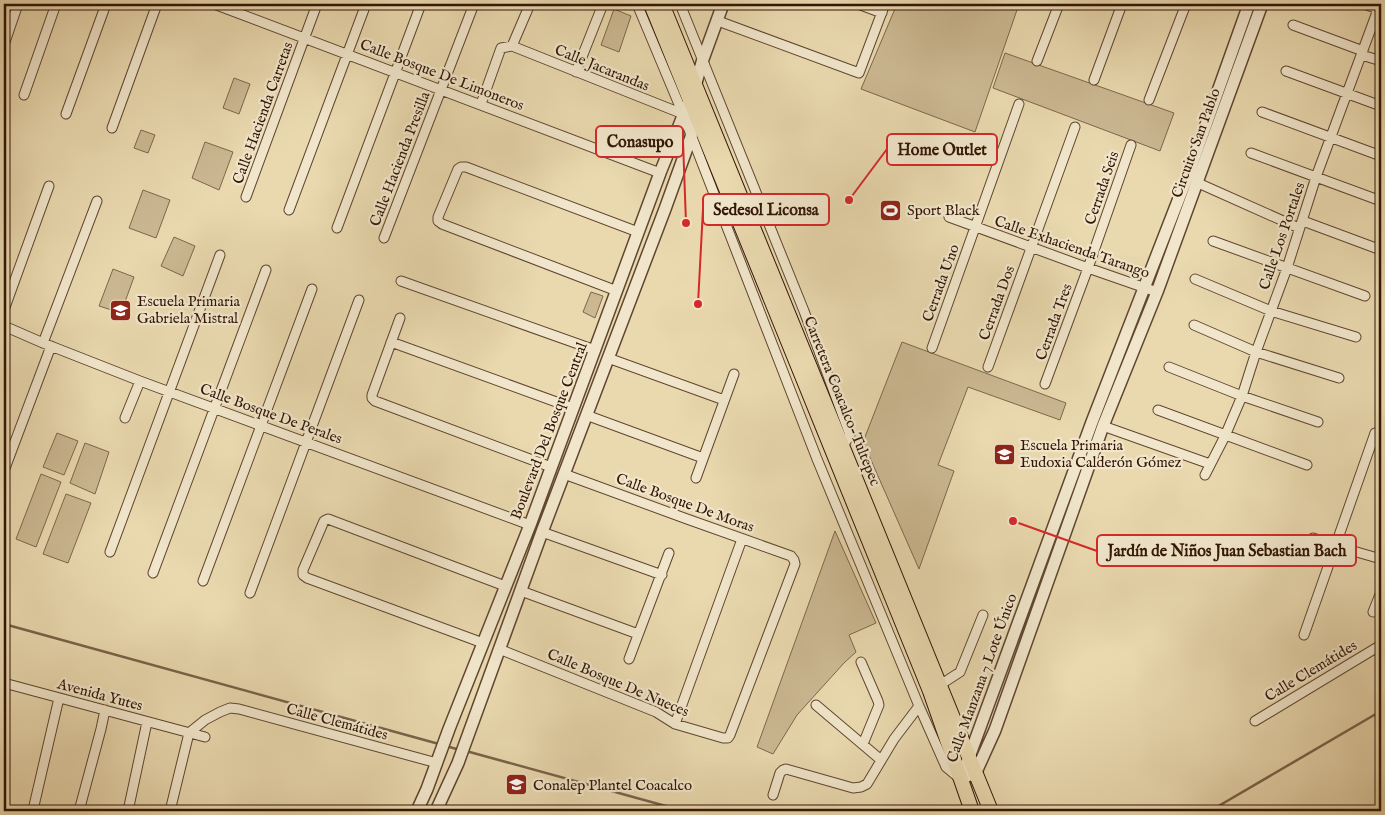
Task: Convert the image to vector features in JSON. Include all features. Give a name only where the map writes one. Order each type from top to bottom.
[{"type":"main road","name":"Carretera Coacalco-Tultepec","points":[[650,4],[694,92],[689,113],[930,691],[972,811]]},
{"type":"main road","name":"Carretera Coacalco-Tultepec","points":[[662,4],[694,92],[843,446],[992,811]]},
{"type":"street","points":[[4,45],[18,4]]},
{"type":"street","points":[[24,95],[56,4]]},
{"type":"street","points":[[66,114],[106,4]]},
{"type":"street","points":[[112,128],[157,4]]},
{"type":"street","name":"Calle Bosque De Limoneros","points":[[214,4],[660,173]]},
{"type":"street","name":"Calle Hacienda Carretas","points":[[246,197],[318,4]]},
{"type":"street","points":[[289,210],[366,4]]},
{"type":"street","points":[[337,228],[421,4]]},
{"type":"street","name":"Calle Hacienda Presilla","points":[[384,238],[474,4]]},
{"type":"street","points":[[481,104],[500,48],[512,46],[530,4]]},
{"type":"street","points":[[576,72],[604,4]]},
{"type":"street","points":[[637,4],[689,113]]},
{"type":"street","points":[[680,4],[804,311],[850,435],[843,446]]},
{"type":"street","points":[[694,92],[702,59],[718,22],[723,4]]},
{"type":"street","points":[[718,22],[856,73],[860,72],[884,8],[858,4]]},
{"type":"street","points":[[1038,61],[1059,4]]},
{"type":"street","points":[[1094,80],[1122,4]]},
{"type":"street","points":[[1149,100],[1186,4]]},
{"type":"street","name":"Circuito San Pablo","points":[[1145,288],[1249,4]]},
{"type":"street","name":"Circuito San Pablo","points":[[1157,292],[1198,183],[1261,4]]},
{"type":"street","points":[[1364,4],[1380,8]]},
{"type":"street","name":"Calle Los Portales","points":[[1205,475],[1226,436],[1242,396],[1316,178],[1380,8]]},
{"type":"street","points":[[1293,26],[1381,61]]},
{"type":"street","name":"Calle Jacarandas","points":[[512,46],[576,72],[689,113]]},
{"type":"street","points":[[1226,68],[1237,73]]},
{"type":"street","points":[[1286,71],[1381,106]]},
{"type":"street","name":"Cerrada Uno","points":[[932,348],[1019,104]]},
{"type":"street","points":[[1262,112],[1381,156]]},
{"type":"street","name":"Boulevard Del Bosque Central","points":[[436,811],[458,763],[490,671],[692,137],[689,113]]},
{"type":"street","name":"Boulevard Del Bosque Central","points":[[417,811],[530,525],[660,173],[689,113]]},
{"type":"street","name":"Cerrada Dos","points":[[988,367],[1074,127]]},
{"type":"street","points":[[692,137],[817,459],[919,706],[946,767],[961,779]]},
{"type":"street","name":"Cerrada Seis","points":[[1088,268],[1131,145]]},
{"type":"street","points":[[1251,154],[1381,201]]},
{"type":"street","points":[[617,291],[442,224],[438,221],[438,217],[458,169],[466,167],[638,232]]},
{"type":"street","points":[[1198,183],[1301,224],[1381,250]]},
{"type":"street","points":[[4,310],[49,186]]},
{"type":"street","points":[[4,471],[96,201]]},
{"type":"street","points":[[649,203],[665,209]]},
{"type":"street","name":"Calle Exhacienda Tarango","points":[[949,217],[975,228],[1157,292]]},
{"type":"street","points":[[1213,241],[1365,296]]},
{"type":"street","points":[[110,552],[220,255]]},
{"type":"street","name":"Cerrada Tres","points":[[1045,384],[1088,268]]},
{"type":"street","points":[[153,573],[266,270]]},
{"type":"street","points":[[1195,279],[1271,311],[1356,337]]},
{"type":"street","points":[[401,282],[595,350]]},
{"type":"street","name":"Calle Manzana 7 Lote Único","points":[[961,779],[1111,373],[1145,288]]},
{"type":"street","points":[[204,581],[312,289]]},
{"type":"street","name":"Calle Manzana 7 Lote Único","points":[[961,779],[976,772],[998,721],[1103,426],[1157,292]]},
{"type":"street","points":[[250,593],[359,300]]},
{"type":"street","points":[[400,318],[372,398],[551,467]]},
{"type":"street","points":[[1194,325],[1256,352],[1339,378]]},
{"type":"street","name":"Calle Bosque De Perales","points":[[4,328],[169,392],[530,525]]},
{"type":"street","points":[[391,342],[573,408]]},
{"type":"street","points":[[608,358],[724,400]]},
{"type":"street","points":[[1169,367],[1242,396],[1318,422]]},
{"type":"street","points":[[1111,373],[1122,378]]},
{"type":"street","points":[[696,478],[734,374]]},
{"type":"street","points":[[125,418],[140,381]]},
{"type":"street","points":[[1158,410],[1307,465]]},
{"type":"street","points":[[586,415],[703,458]]},
{"type":"street","points":[[1103,426],[1210,464]]},
{"type":"street","points":[[1304,635],[1374,433]]},
{"type":"street","points":[[560,441],[575,446]]},
{"type":"street","name":"Calle Bosque De Moras","points":[[564,474],[791,556],[794,560],[796,564],[728,738]]},
{"type":"street","points":[[483,643],[307,578],[303,575],[303,570],[324,521],[328,519],[506,586]]},
{"type":"street","points":[[542,532],[662,575]]},
{"type":"street","points":[[1313,538],[1381,559]]},
{"type":"street","points":[[675,724],[742,539]]},
{"type":"street","points":[[629,659],[669,553]]},
{"type":"street","points":[[521,591],[638,634]]},
{"type":"street","points":[[1373,612],[1381,592]]},
{"type":"street","points":[[940,685],[960,672],[983,615]]},
{"type":"street","name":"Calle Clemátides","points":[[1255,721],[1381,645]]},
{"type":"street","name":"Calle Bosque De Nueces","points":[[499,649],[656,712],[675,724],[728,738]]},
{"type":"street","points":[[861,662],[879,705],[863,744]]},
{"type":"street","points":[[474,666],[490,671]]},
{"type":"street","name":"Avenida Yutes","points":[[4,683],[205,737]]},
{"type":"street","points":[[32,810],[59,698]]},
{"type":"street","points":[[816,705],[881,760]]},
{"type":"street","points":[[773,795],[780,773],[786,769],[853,788],[867,784],[894,739],[919,706]]},
{"type":"street","name":"Calle Clemátides","points":[[189,733],[205,720],[230,708],[438,760]]},
{"type":"street","points":[[79,811],[101,729],[104,710]]},
{"type":"street","points":[[128,811],[147,722]]},
{"type":"street","points":[[170,811],[189,733]]},
{"type":"shaded area","points":[[897,4],[1019,4],[975,132],[861,89]]},
{"type":"shaded area","points":[[614,9],[631,16],[619,52],[601,45]]},
{"type":"shaded area","points":[[1005,53],[1174,113],[1160,151],[993,88]]},
{"type":"shaded area","points":[[234,78],[250,84],[239,114],[223,108]]},
{"type":"shaded area","points":[[141,130],[155,135],[148,153],[134,148]]},
{"type":"shaded area","points":[[205,142],[233,152],[219,190],[192,178]]},
{"type":"shaded area","points":[[143,190],[170,200],[156,238],[129,228]]},
{"type":"shaded area","points":[[174,237],[195,246],[183,276],[161,266]]},
{"type":"shaded area","points":[[113,269],[134,277],[121,313],[99,306]]},
{"type":"shaded area","points":[[591,292],[603,296],[595,318],[583,312]]},
{"type":"shaded area","points":[[902,342],[1066,403],[1060,420],[968,387],[938,465],[954,471],[919,569],[863,442]]},
{"type":"shaded area","points":[[57,433],[78,441],[64,475],[43,467]]},
{"type":"shaded area","points":[[85,443],[109,452],[95,494],[70,483]]},
{"type":"shaded area","points":[[41,474],[61,482],[36,547],[16,539]]},
{"type":"shaded area","points":[[66,494],[91,503],[68,563],[43,554]]},
{"type":"shaded area","points":[[835,531],[876,623],[849,635],[856,652],[797,715],[773,754],[757,747]]},
{"type":"waterway","points":[[4,624],[439,744]]},
{"type":"waterway","points":[[1210,811],[1381,711]]},
{"type":"waterway","points":[[446,746],[460,750]]},
{"type":"waterway","points":[[466,751],[684,811]]},
{"type":"place","name":"Home Outlet","points":[[849,200]]},
{"type":"place","name":"Sport Black","points":[[891,210]]},
{"type":"place","name":"Conasupo","points":[[686,223]]},
{"type":"place","name":"Sedesol Liconsa","points":[[698,304]]},
{"type":"place","name":"Escuela Primaria Gabriela Mistral","points":[[121,310]]},
{"type":"place","name":"Escuela Primaria Eudoxia Calderón Gómez","points":[[1004,454]]},
{"type":"place","name":"Jardín de Niños Juan Sebastian Bach","points":[[1013,521]]},
{"type":"place","name":"Conalep Plantel Coacalco","points":[[517,785]]}]
